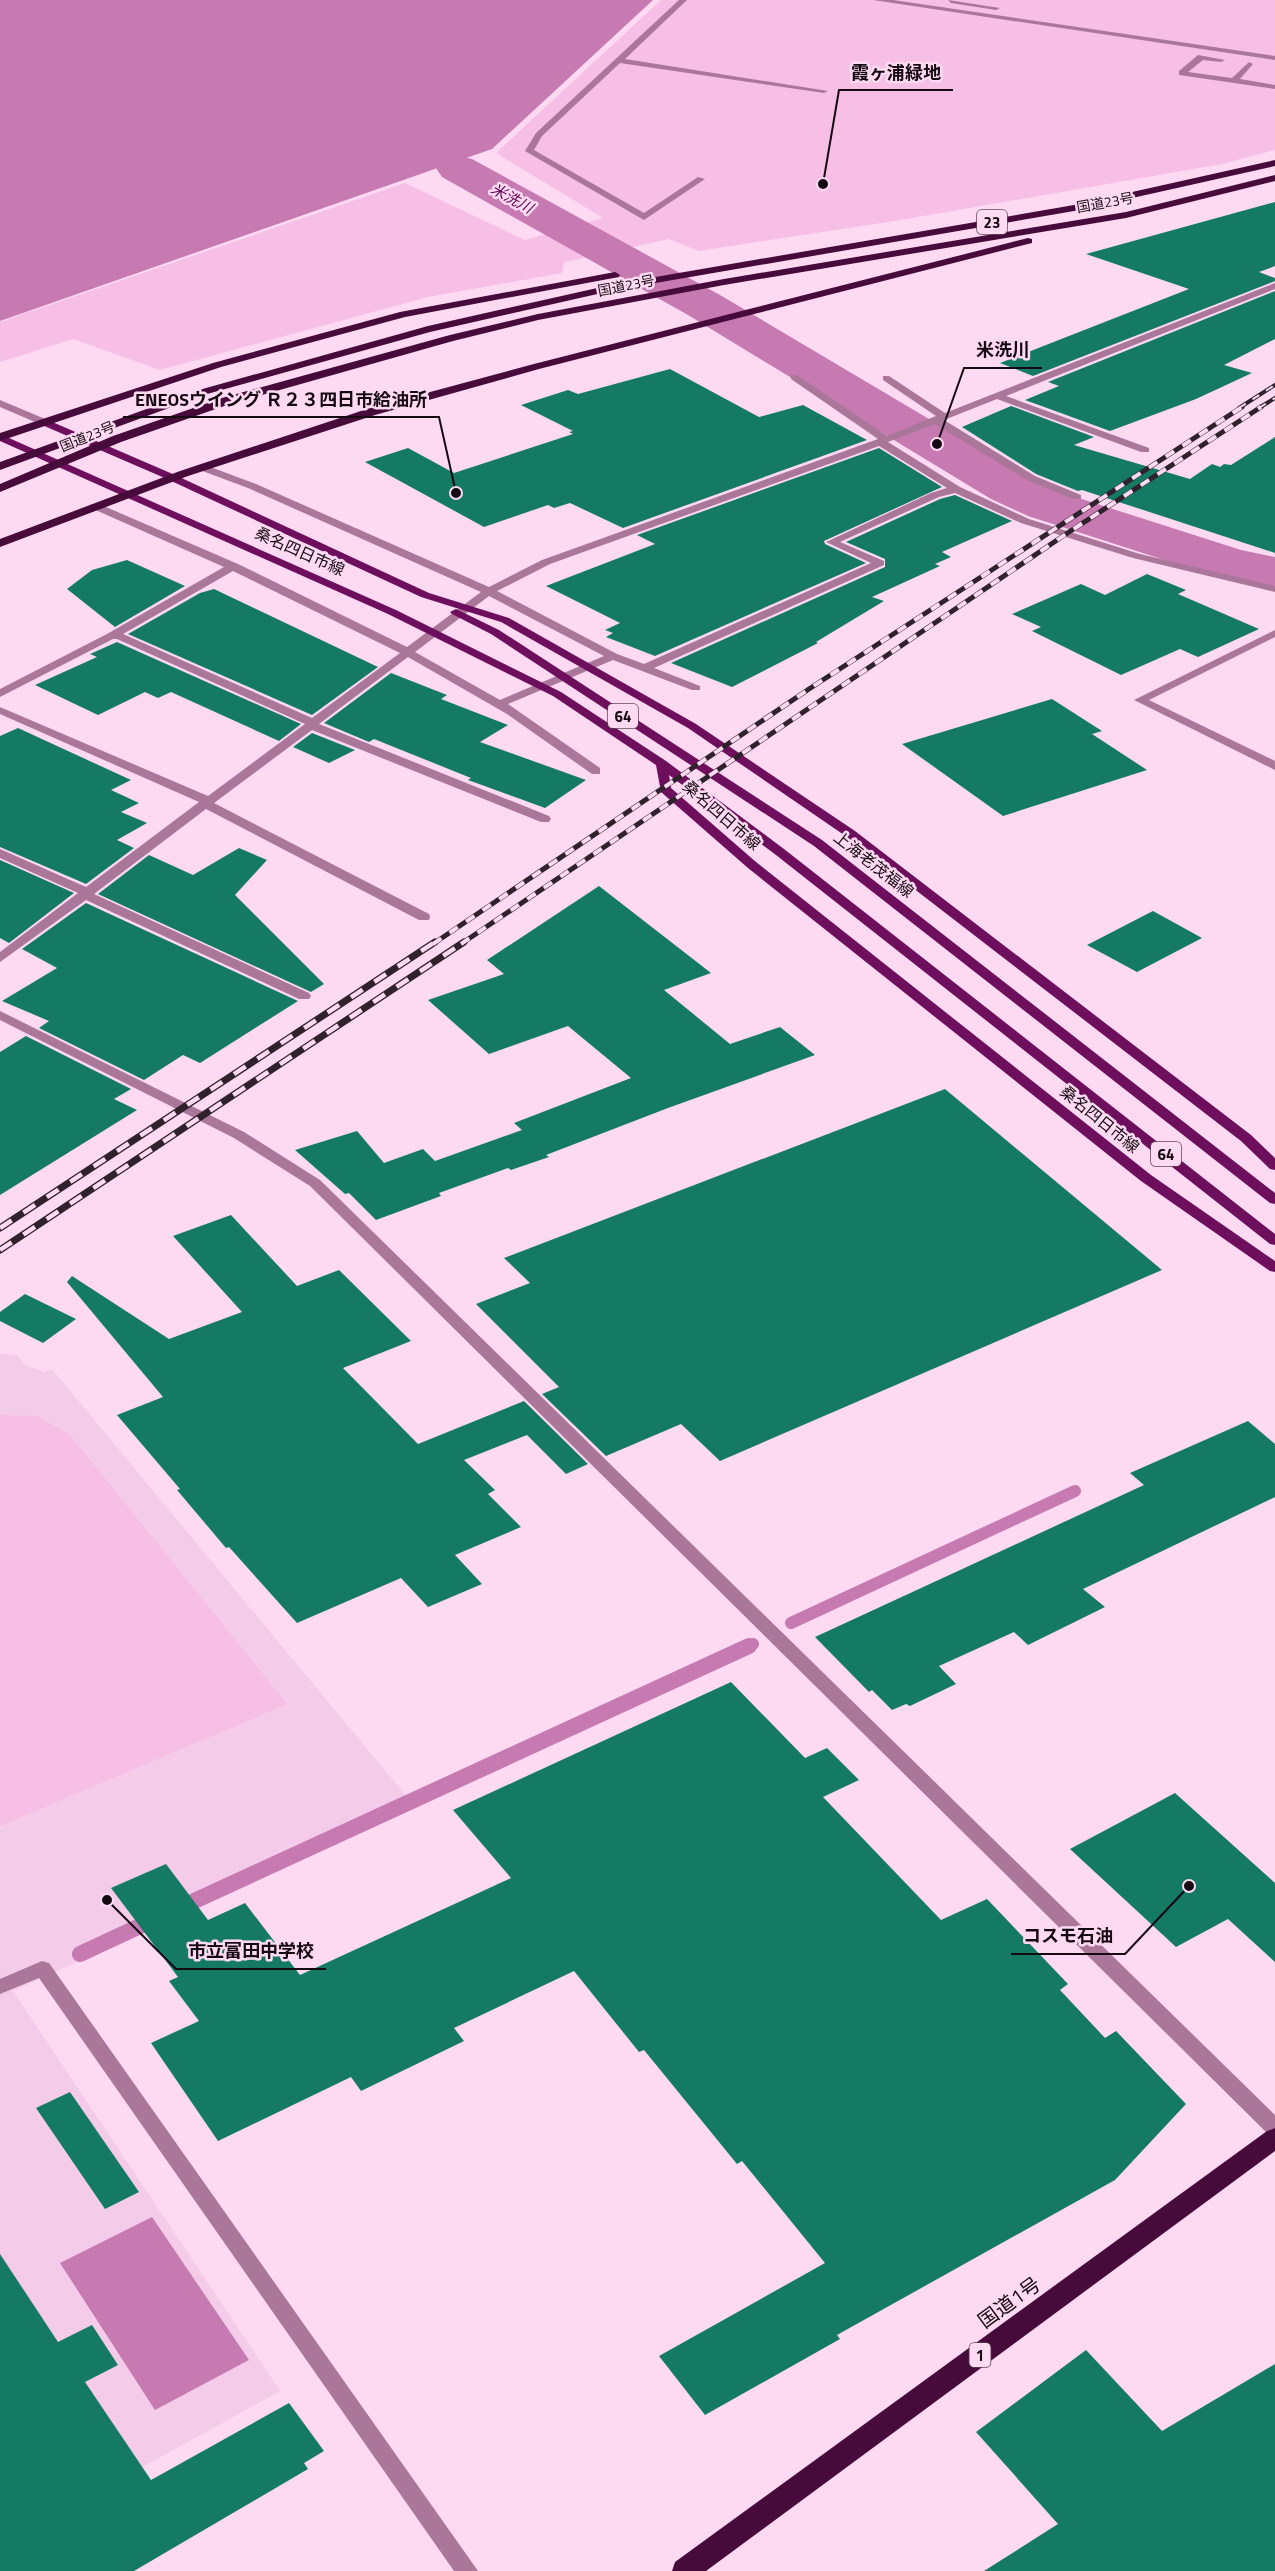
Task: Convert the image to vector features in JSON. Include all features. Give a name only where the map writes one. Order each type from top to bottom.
[{"type":"highway","name":"国道23号","points":[[0,466],[203,392],[428,329],[615,287],[1074,208],[1275,163]]},
{"type":"highway","points":[[734,255],[1113,195],[1235,173]]},
{"type":"highway","name":"国道23号","points":[[0,488],[117,440],[226,401],[450,338],[638,297],[1126,215],[1275,178]]},
{"type":"highway","points":[[0,543],[171,477],[381,410],[484,381],[780,307],[1126,215]]},
{"type":"highway","name":"国道23号","points":[[0,437],[217,365],[369,323],[495,295],[676,264]]},
{"type":"highway","name":"国道1号","points":[[685,2571],[1274,2138]]},
{"type":"main road","name":"桑名四日市線","points":[[46,423],[171,477],[424,595],[506,620],[692,726],[851,834],[1246,1138],[1275,1166]]},
{"type":"main road","name":"桑名四日市線","points":[[0,437],[392,612],[557,694],[662,764],[665,789],[752,865],[1146,1178],[1275,1268]]},
{"type":"main road","name":"上海老茂福線","points":[[424,595],[495,632],[818,843],[1275,1200]]},
{"type":"main road","name":"64","points":[[662,764],[780,852],[1275,1241]]},
{"type":"street","points":[[683,0],[539,135],[529,151],[644,218],[701,179]]},
{"type":"street","points":[[877,0],[1275,58]]},
{"type":"street","points":[[938,10],[952,1],[1275,49]]},
{"type":"street","points":[[1051,26],[1060,18]]},
{"type":"street","points":[[1172,43],[1181,35]]},
{"type":"street","points":[[1230,62],[1201,57],[1182,73],[1275,87]]},
{"type":"street","points":[[617,60],[824,91]]},
{"type":"street","points":[[1233,81],[1254,65],[1240,63]]},
{"type":"street","points":[[0,957],[489,591],[546,562],[940,419],[1275,286]]},
{"type":"street","points":[[795,377],[956,489],[1025,521],[1159,562],[1275,589]]},
{"type":"street","points":[[886,378],[940,419],[1031,478],[1077,497]]},
{"type":"street","points":[[998,396],[1145,450]]},
{"type":"street","points":[[0,403],[46,423]]},
{"type":"street","points":[[201,467],[263,490],[489,591],[613,656],[696,688]]},
{"type":"street","points":[[644,668],[880,563],[831,542],[936,495],[956,489]]},
{"type":"street","points":[[95,506],[234,566],[407,653],[499,704],[596,771]]},
{"type":"street","points":[[0,694],[111,636],[234,566]]},
{"type":"street","points":[[1275,633],[1140,700],[1275,766]]},
{"type":"street","points":[[111,636],[119,636],[311,724],[545,819]]},
{"type":"street","points":[[499,704],[613,656]]},
{"type":"street","points":[[0,710],[206,802],[424,917]]},
{"type":"street","points":[[0,853],[304,996]]},
{"type":"street","points":[[0,1014],[239,1135],[315,1183],[1274,2138]]},
{"type":"street","points":[[0,1987],[42,1968],[467,2571]]},
{"type":"shaded area","points":[[0,0],[653,0],[492,149],[0,321]]},
{"type":"shaded area","points":[[661,0],[1275,0],[1275,150],[1222,164],[895,221],[699,251],[669,239],[564,262],[562,273],[428,297],[160,370],[73,339],[0,362],[0,322],[405,183],[525,240],[603,218],[496,153]]},
{"type":"shaded area","points":[[0,1354],[17,1355],[25,1365],[44,1372],[52,1369],[416,1808],[13,1991],[280,2391],[0,2546]]},
{"type":"shaded area","points":[[0,1415],[37,1416],[70,1435],[287,1704],[0,1826]]},
{"type":"shaded area","points":[[152,2217],[249,2360],[155,2410],[60,2263]]},
{"type":"building","points":[[1275,202],[1275,266],[1259,272],[1275,278],[1275,281],[1033,376],[1000,363],[1189,289],[1086,254]]},
{"type":"building","points":[[1275,291],[1275,339],[1224,365],[1252,373],[1196,399],[1110,431],[1025,400],[1059,386],[1048,382]]},
{"type":"building","points":[[670,369],[759,417],[803,405],[867,440],[623,528],[570,503],[554,508],[548,505],[484,527],[365,462],[408,448],[454,473],[573,434],[569,432],[573,431],[521,405],[568,390],[578,394]]},
{"type":"building","points":[[1011,406],[1094,437],[1074,445],[1190,479],[1212,464],[1220,467],[1224,464],[1231,465],[1275,437],[1275,553],[1082,490],[1078,491],[1036,474],[962,427]]},
{"type":"building","points":[[879,448],[942,487],[824,541],[825,544],[866,563],[655,656],[606,637],[613,633],[605,630],[620,623],[546,586],[655,544],[637,535]]},
{"type":"building","points":[[955,495],[1012,521],[942,552],[951,557],[935,564],[940,566],[872,597],[884,601],[816,642],[818,643],[732,687],[671,663],[885,567],[885,559],[846,542],[940,499]]},
{"type":"building","points":[[127,560],[185,586],[115,627],[67,589],[92,570]]},
{"type":"building","points":[[1147,574],[1186,590],[1178,594],[1259,629],[1198,657],[1180,649],[1121,675],[1032,631],[1041,627],[1012,614],[1081,584],[1105,595]]},
{"type":"building","points":[[214,589],[378,667],[312,715],[128,634],[200,593]]},
{"type":"building","points":[[117,642],[301,724],[279,741],[171,692],[158,698],[145,692],[98,715],[35,685],[97,657],[90,654]]},
{"type":"building","points":[[391,673],[447,695],[441,699],[508,725],[480,742],[586,780],[545,808],[468,780],[471,778],[374,739],[369,742],[324,723]]},
{"type":"building","points":[[1052,699],[1102,731],[1092,734],[1147,770],[1003,816],[902,744]]},
{"type":"building","points":[[18,728],[131,780],[111,790],[139,803],[121,812],[147,823],[117,840],[134,848],[86,884],[0,847],[0,736]]},
{"type":"building","points":[[312,733],[355,750],[329,763],[293,747]]},
{"type":"building","points":[[239,848],[267,860],[235,895],[324,984],[311,992],[98,894],[149,855],[193,875]]},
{"type":"building","points":[[0,860],[74,893],[9,943],[0,938]]},
{"type":"building","points":[[599,886],[711,973],[664,990],[730,1044],[780,1027],[815,1055],[546,1155],[549,1157],[511,1170],[508,1168],[439,1193],[441,1196],[376,1220],[349,1193],[345,1194],[295,1150],[357,1131],[384,1163],[423,1149],[435,1161],[522,1130],[514,1123],[631,1078],[568,1026],[489,1054],[428,1000],[504,974],[487,960]]},
{"type":"building","points":[[86,903],[298,1001],[200,1063],[183,1055],[144,1080],[39,1028],[49,1021],[2,1001],[57,968],[22,949]]},
{"type":"building","points":[[1153,911],[1202,938],[1137,972],[1087,945]]},
{"type":"building","points":[[26,1036],[131,1089],[114,1099],[137,1110],[0,1195],[0,1052]]},
{"type":"building","points":[[945,1089],[1162,1270],[720,1461],[681,1424],[606,1456],[542,1394],[559,1387],[476,1304],[530,1283],[504,1258]]},
{"type":"building","points":[[231,1215],[297,1286],[339,1270],[411,1341],[343,1368],[418,1444],[524,1401],[588,1464],[566,1474],[527,1435],[464,1460],[495,1490],[488,1494],[521,1527],[455,1555],[482,1584],[428,1607],[401,1578],[297,1623],[229,1547],[226,1548],[177,1490],[180,1489],[117,1415],[163,1397],[67,1282],[72,1276],[169,1339],[242,1312],[173,1236]]},
{"type":"building","points":[[25,1294],[76,1319],[43,1343],[0,1321],[0,1312]]},
{"type":"building","points":[[1248,1421],[1275,1444],[1275,1497],[1083,1589],[1105,1607],[1028,1645],[1014,1632],[939,1666],[956,1684],[910,1706],[906,1704],[892,1710],[872,1690],[869,1692],[815,1637],[1144,1485],[1130,1473]]},
{"type":"building","points":[[731,1682],[805,1758],[827,1748],[859,1780],[823,1797],[941,1920],[987,1899],[1068,1984],[1060,1990],[1105,2038],[1116,2031],[1186,2104],[1115,2180],[837,2335],[840,2339],[705,2415],[659,2356],[825,2263],[742,2161],[737,2164],[644,2050],[639,2052],[574,1971],[454,2028],[464,2041],[361,2091],[351,2077],[218,2141],[151,2043],[199,2021],[169,1981],[178,1977],[111,1888],[166,1864],[208,1920],[245,1903],[300,1975],[511,1878],[453,1810]]},
{"type":"building","points":[[1175,1793],[1275,1883],[1275,1962],[1228,1919],[1176,1947],[1070,1849]]},
{"type":"building","points":[[70,2092],[139,2192],[105,2209],[36,2108]]},
{"type":"building","points":[[0,2254],[58,2342],[92,2325],[118,2365],[85,2382],[151,2480],[289,2403],[324,2451],[304,2463],[308,2469],[134,2571],[0,2571]]},
{"type":"building","points":[[1086,2350],[1162,2431],[1275,2364],[1275,2571],[984,2571],[1058,2524],[976,2432]]},
{"type":"waterway","name":"米洗川","points":[[457,168],[704,305],[1009,488],[1047,505],[1230,564],[1275,573]]},
{"type":"waterway","points":[[791,1623],[1075,1491]]},
{"type":"waterway","points":[[746,1647],[753,1644]]},
{"type":"waterway","points":[[179,1908],[749,1646]]},
{"type":"waterway","points":[[80,1954],[153,1920]]},
{"type":"railway","points":[[1239,408],[1275,385]]},
{"type":"railway","points":[[1259,408],[1275,398]]},
{"type":"railway","points":[[433,944],[809,689],[1242,407]]},
{"type":"railway","points":[[462,944],[1066,534],[1261,407]]},
{"type":"railway","points":[[0,1228],[435,942]]},
{"type":"railway","points":[[0,1250],[462,944]]},
{"type":"place","name":"霞ヶ浦緑地","points":[[823,184]]},
{"type":"place","name":"米洗川","points":[[937,444]]},
{"type":"place","name":"ENEOSウイング Ｒ２３四日市給油所","points":[[456,493]]},
{"type":"place","name":"コスモ石油","points":[[1189,1886]]},
{"type":"place","name":"市立富田中学校","points":[[107,1900]]}]
